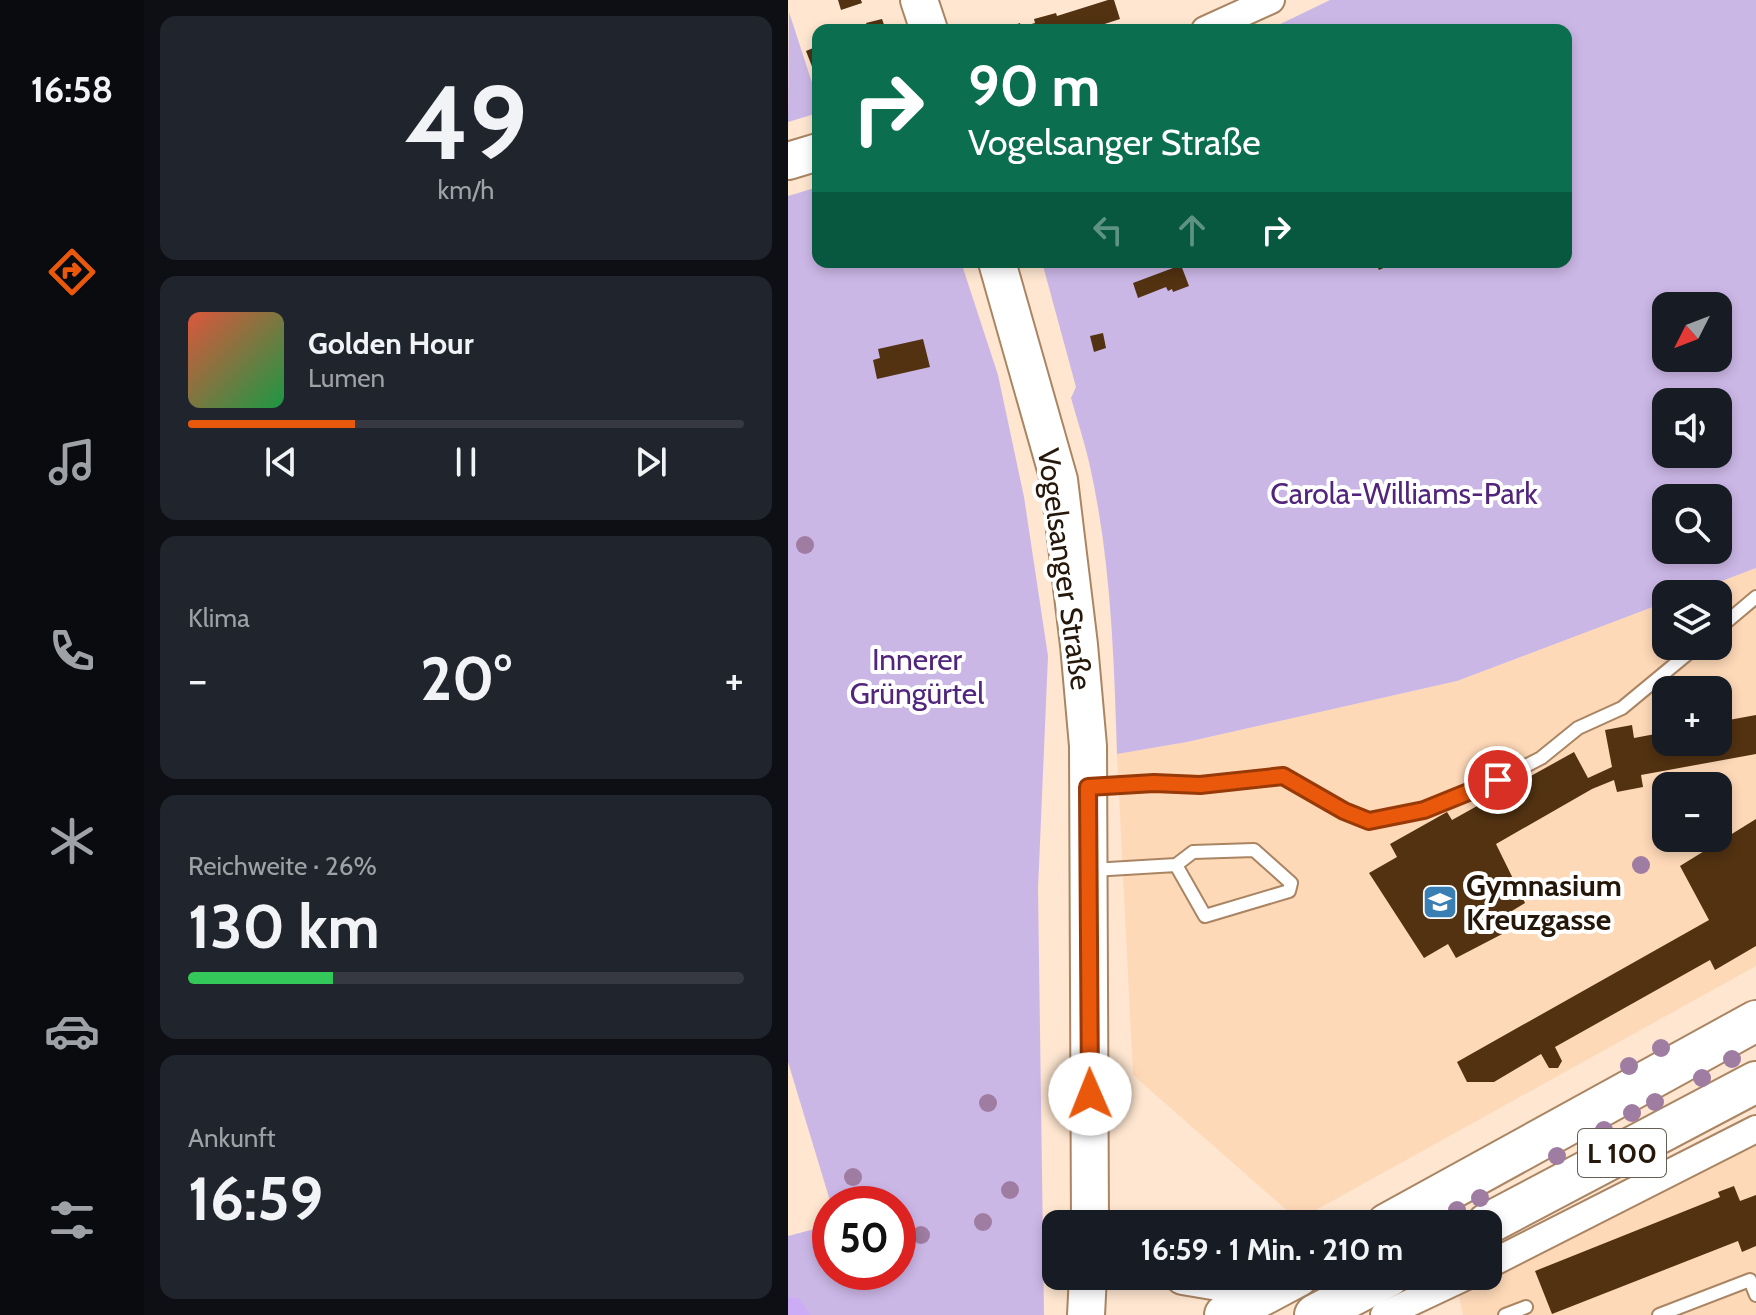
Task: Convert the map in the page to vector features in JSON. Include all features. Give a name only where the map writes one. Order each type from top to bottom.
[{"type":"main road","points":[[919,0],[927,24]]},
{"type":"main road","points":[[788,161],[812,154]]},
{"type":"main road","name":"Vogelsanger Straße","points":[[999,268],[1059,480],[1079,645],[1088,746],[1090,1210]]},
{"type":"main road","name":"L 100","points":[[1412,1210],[1756,1021]]},
{"type":"main road","name":"L 100","points":[[1502,1216],[1756,1082]]},
{"type":"main road","points":[[1091,1188],[1105,1210]]},
{"type":"main road","points":[[1086,1315],[1087,1290]]},
{"type":"main road","points":[[1225,1315],[1273,1290]]},
{"type":"main road","points":[[1315,1315],[1409,1297]]},
{"type":"street","points":[[1218,24],[1271,0]]},
{"type":"street","points":[[1502,1258],[1756,1129]]},
{"type":"street","points":[[1384,1315],[1409,1297],[1428,1290]]},
{"type":"lane","points":[[1732,617],[1756,597]]},
{"type":"lane","points":[[1088,787],[1154,783],[1200,785],[1283,776],[1344,811],[1369,821],[1424,810],[1498,780],[1541,758],[1578,728],[1622,708],[1680,660]]},
{"type":"lane","points":[[1089,870],[1176,865],[1193,852],[1254,850],[1291,883],[1289,891],[1205,916],[1176,865]]},
{"type":"lane","points":[[1659,1315],[1753,1279],[1756,1295]]},
{"type":"lane","points":[[1505,1315],[1526,1307]]},
{"type":"shaded area","name":"Gymnasium Kreuzgasse","points":[[1756,568],[1756,966],[1316,1210],[1287,1210],[1133,1075],[1117,754],[1187,742],[1457,681],[1652,607],[1652,660],[1732,660],[1732,580],[1725,580]]},
{"type":"shaded area","points":[[1756,1139],[1756,1315],[1463,1315],[1458,1293],[1464,1290],[1502,1290],[1502,1270]]},
{"type":"shaded area","points":[[788,1297],[799,1298],[810,1315],[788,1315]]},
{"type":"green space","name":"Carola-Williams-Park","points":[[1330,0],[1756,0],[1756,568],[1725,580],[1652,580],[1652,607],[1457,681],[1187,742],[1117,754],[1107,571],[1089,462],[1071,398],[1076,387],[1044,268],[1572,268],[1572,24],[1280,24]]},
{"type":"green space","points":[[789,12],[812,83],[812,115],[788,122]]},
{"type":"green space","name":"Innerer Grüngürtel","points":[[812,189],[812,268],[963,268],[998,375],[1024,497],[1048,656],[1038,889],[1044,1315],[788,1315],[788,1236],[812,1230],[812,1290],[916,1290],[916,1186],[826,1186],[788,1062],[788,196]]},
{"type":"building","points":[[838,0],[861,0],[862,3],[841,10]]},
{"type":"building","points":[[1114,0],[1120,19],[1105,24],[1032,24],[1035,23],[1034,19],[1056,13],[1057,16]]},
{"type":"building","points":[[882,19],[884,24],[866,24]]},
{"type":"building","points":[[812,48],[812,66],[806,51]]},
{"type":"building","points":[[1173,268],[1182,268],[1189,286],[1173,292],[1166,287],[1138,298],[1133,283]]},
{"type":"building","points":[[1103,333],[1106,348],[1094,352],[1090,336]]},
{"type":"building","points":[[923,339],[930,367],[877,379],[873,360],[880,358],[878,349]]},
{"type":"building","points":[[1756,715],[1756,754],[1641,775],[1643,787],[1617,792],[1614,780],[1592,789],[1496,844],[1525,903],[1502,917],[1508,931],[1456,958],[1448,944],[1424,958],[1369,873],[1397,857],[1390,844],[1447,812],[1452,820],[1574,752],[1588,778],[1612,767],[1605,730],[1632,725],[1634,738],[1652,735],[1652,756],[1732,756],[1732,719]]},
{"type":"building","points":[[1756,819],[1756,946],[1715,970],[1710,960],[1555,1047],[1562,1061],[1558,1068],[1549,1068],[1541,1054],[1494,1082],[1467,1082],[1457,1062],[1709,920],[1680,866],[1703,852],[1732,852],[1732,834]]},
{"type":"building","points":[[1734,1186],[1740,1201],[1756,1195],[1756,1246],[1742,1252],[1738,1241],[1552,1314],[1535,1271],[1720,1197],[1718,1192]]},
{"type":"place","name":"Gymnasium Kreuzgasse","points":[[1440,902]]},
{"type":"route","points":[[1090,1094],[1088,787],[1154,783],[1200,785],[1283,776],[1344,811],[1369,821],[1424,810],[1498,780]]}]
